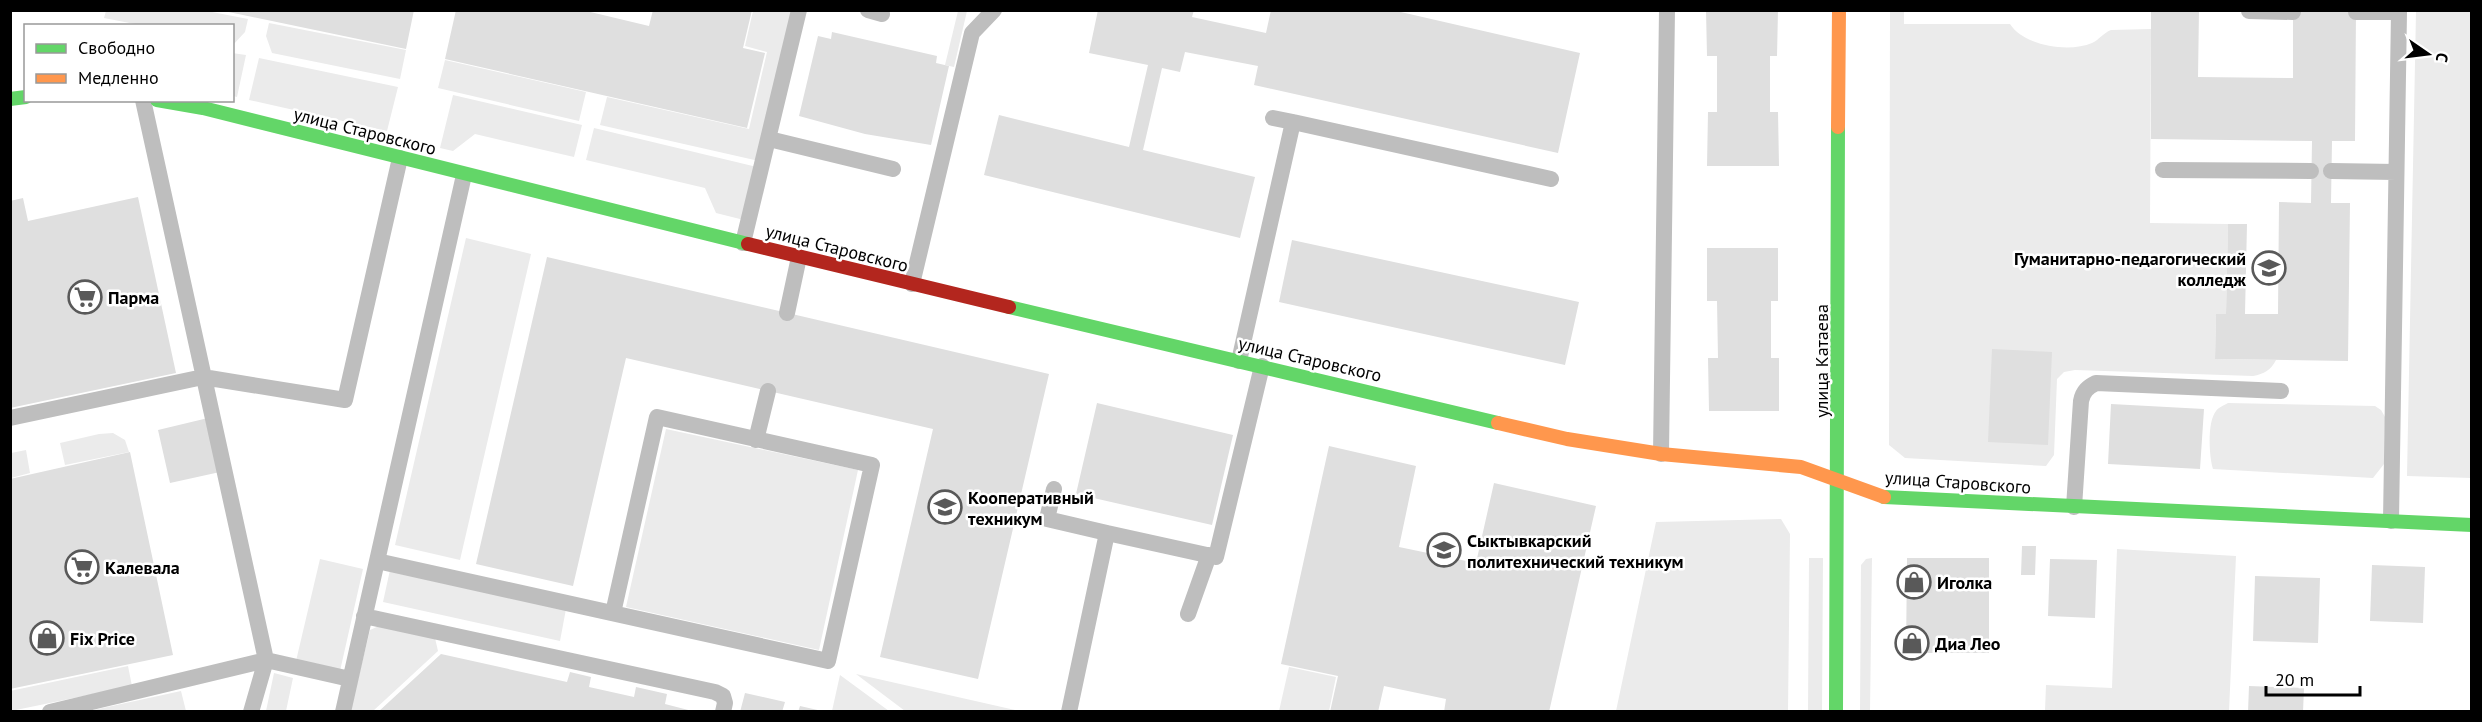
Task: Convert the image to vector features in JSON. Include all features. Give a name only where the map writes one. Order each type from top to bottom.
[{"type":"street","name":"улица Катаева","points":[[1836,711],[1839,10]]},
{"type":"street","name":"улица Старовского","points":[[168,102],[203,108],[912,285],[1568,439],[1661,454],[1801,467],[1886,498],[2472,525]]},
{"type":"lane","points":[[743,243],[799,10]]},
{"type":"lane","points":[[912,285],[972,33],[994,10]]},
{"type":"lane","points":[[1661,454],[1667,10]]},
{"type":"lane","points":[[2249,11],[2293,12]]},
{"type":"lane","points":[[2356,12],[2399,12],[2391,521]]},
{"type":"lane","points":[[143,102],[266,660],[250,711]]},
{"type":"lane","points":[[1273,118],[1551,179]]},
{"type":"lane","points":[[1239,360],[1293,122]]},
{"type":"lane","points":[[769,139],[893,169]]},
{"type":"lane","points":[[10,418],[203,377],[345,400],[400,159]]},
{"type":"lane","points":[[2163,170],[2312,171]]},
{"type":"lane","points":[[2331,171],[2396,172]]},
{"type":"lane","points":[[343,711],[464,175]]},
{"type":"lane","points":[[787,313],[799,257]]},
{"type":"lane","points":[[1054,489],[1047,519],[1216,557],[1262,366]]},
{"type":"lane","points":[[2074,507],[2081,400],[2088,387],[2096,383],[2281,391]]},
{"type":"lane","points":[[756,440],[768,391]]},
{"type":"lane","points":[[377,561],[828,661],[872,465],[657,417],[613,613]]},
{"type":"lane","points":[[1069,711],[1107,533]]},
{"type":"lane","points":[[1188,614],[1209,555]]},
{"type":"lane","points":[[364,616],[715,693],[723,696],[725,703],[723,711]]},
{"type":"lane","points":[[50,711],[266,660],[350,679]]},
{"type":"shaded area","points":[[106,11],[207,11],[248,19],[245,32],[234,44],[234,24],[135,24],[104,18]]},
{"type":"shaded area","points":[[753,11],[794,11],[759,161],[600,125],[607,97],[749,129],[767,52],[745,46]]},
{"type":"shaded area","points":[[958,11],[967,11],[954,67],[945,65]]},
{"type":"shaded area","points":[[1890,11],[1904,11],[1904,24],[2010,24],[2025,38],[2048,46],[2060,47],[2092,43],[2111,30],[2151,29],[2150,223],[2228,224],[2226,314],[2216,314],[2215,359],[2276,360],[2272,366],[2264,373],[2253,376],[2075,370],[2064,372],[2057,379],[2054,455],[2046,466],[1905,458],[1889,445]]},
{"type":"shaded area","points":[[2416,11],[2471,11],[2471,478],[2407,476]]},
{"type":"shaded area","points":[[269,23],[406,50],[400,79],[272,53],[266,36]]},
{"type":"shaded area","points":[[234,53],[246,55],[237,97],[234,96]]},
{"type":"shaded area","points":[[259,58],[398,87],[387,131],[249,100]]},
{"type":"shaded area","points":[[445,60],[586,92],[579,121],[438,88]]},
{"type":"shaded area","points":[[453,95],[582,125],[574,157],[475,134],[453,151],[440,148]]},
{"type":"shaded area","points":[[594,128],[757,167],[744,220],[716,213],[705,188],[586,160]]},
{"type":"shaded area","points":[[466,238],[531,254],[460,560],[395,545]]},
{"type":"shaded area","points":[[2228,403],[2375,406],[2385,417],[2384,464],[2373,478],[2213,469],[2210,448],[2211,423],[2216,411]]},
{"type":"shaded area","points":[[666,429],[858,470],[819,650],[626,607]]},
{"type":"shaded area","points":[[113,433],[125,440],[129,452],[65,465],[60,443]]},
{"type":"shaded area","points":[[26,450],[30,473],[11,478],[11,453]]},
{"type":"shaded area","points":[[1781,519],[1790,534],[1788,711],[1616,711],[1656,522]]},
{"type":"shaded area","points":[[2117,549],[2236,556],[2229,711],[2045,711],[2046,685],[2112,688]]},
{"type":"shaded area","points":[[1809,558],[1823,558],[1822,711],[1808,712]]},
{"type":"shaded area","points":[[1872,558],[1870,711],[1860,711],[1861,565],[1866,559]]},
{"type":"shaded area","points":[[320,559],[363,569],[340,671],[296,661]]},
{"type":"shaded area","points":[[390,570],[566,609],[560,641],[383,602]]},
{"type":"shaded area","points":[[379,626],[435,638],[438,651],[373,711],[350,712],[370,630]]},
{"type":"shaded area","points":[[128,666],[132,686],[11,711],[10,691]]},
{"type":"shaded area","points":[[1289,667],[1336,677],[1329,711],[1279,711]]},
{"type":"shaded area","points":[[274,673],[293,678],[286,711],[266,711]]},
{"type":"shaded area","points":[[856,674],[1015,710],[905,711]]},
{"type":"shaded area","points":[[840,675],[889,711],[832,711]]},
{"type":"shaded area","points":[[181,691],[186,711],[89,711]]},
{"type":"building","points":[[219,10],[414,10],[406,49]]},
{"type":"building","points":[[456,10],[582,10],[649,26],[653,10],[752,10],[743,48],[765,53],[747,128],[445,59]]},
{"type":"building","points":[[1098,10],[1194,10],[1192,17],[1266,33],[1271,10],[1392,10],[1580,53],[1558,153],[1254,85],[1258,66],[1185,52],[1180,72],[1162,68],[1143,150],[1255,177],[1240,238],[984,175],[999,115],[1129,147],[1148,65],[1089,53]]},
{"type":"building","points":[[1706,10],[1778,10],[1777,56],[1770,56],[1770,112],[1778,112],[1779,166],[1707,166],[1708,112],[1717,112],[1717,56],[1707,56]]},
{"type":"building","points":[[2151,10],[2199,10],[2198,77],[2293,78],[2293,10],[2356,10],[2355,141],[2332,141],[2331,203],[2350,203],[2348,361],[2215,359],[2216,314],[2226,314],[2228,224],[2247,224],[2245,314],[2278,314],[2279,202],[2311,203],[2312,141],[2151,139]]},
{"type":"building","points":[[832,32],[937,56],[936,63],[949,66],[931,145],[865,134],[799,116],[818,36],[831,39]]},
{"type":"building","name":"Парма","points":[[138,197],[176,373],[10,408],[10,201],[23,198],[28,221]]},
{"type":"building","points":[[1292,240],[1579,302],[1565,365],[1279,302]]},
{"type":"building","points":[[1707,248],[1778,248],[1778,301],[1771,301],[1771,358],[1779,358],[1779,411],[1709,411],[1708,358],[1718,358],[1717,301],[1707,301]]},
{"type":"building","points":[[547,257],[1049,374],[978,679],[880,657],[933,429],[626,358],[573,586],[476,564]]},
{"type":"building","points":[[1992,349],[2052,352],[2048,445],[1988,442]]},
{"type":"building","points":[[1097,403],[1233,435],[1212,525],[1076,494]]},
{"type":"building","points":[[2111,404],[2204,409],[2200,469],[2108,464]]},
{"type":"building","points":[[208,418],[220,472],[170,483],[158,430]]},
{"type":"building","points":[[1329,446],[1416,466],[1399,547],[1476,563],[1494,483],[1596,506],[1549,712],[1444,712],[1446,699],[1384,686],[1378,712],[1330,712],[1338,676],[1281,664]]},
{"type":"building","name":"Калевала","points":[[130,452],[173,655],[10,689],[10,479]]},
{"type":"building","points":[[2022,546],[2036,546],[2035,575],[2021,575]]},
{"type":"building","points":[[1907,558],[1989,558],[1989,653],[1906,653]]},
{"type":"building","points":[[2050,559],[2097,560],[2095,618],[2048,616]]},
{"type":"building","points":[[2372,565],[2425,567],[2423,623],[2370,621]]},
{"type":"building","points":[[2255,576],[2320,578],[2318,643],[2253,641]]},
{"type":"building","points":[[441,654],[567,682],[570,672],[591,677],[589,687],[634,697],[636,687],[667,694],[665,704],[696,712],[378,712]]},
{"type":"building","points":[[2249,686],[2304,688],[2303,712],[2248,712]]},
{"type":"building","points":[[745,693],[785,702],[782,712],[740,712]]},
{"type":"building","points":[[800,706],[822,711],[822,712],[798,712]]},
{"type":"traffic: fast","points":[[10,99],[24,97]]},
{"type":"traffic: fast","points":[[168,102],[203,108],[748,244]]},
{"type":"traffic: fast","points":[[1836,712],[1838,127]]},
{"type":"traffic: fast","points":[[1009,307],[1498,423]]},
{"type":"traffic: fast","points":[[1884,497],[2472,525]]},
{"type":"traffic: slow","points":[[1838,127],[1839,10]]},
{"type":"traffic: slow","points":[[1498,423],[1567,439],[1661,454],[1801,467],[1884,497]]},
{"type":"traffic: jam","points":[[748,244],[1009,307]]},
{"type":"place","name":"Гуманитарно-педагогический колледж","points":[[2269,268]]},
{"type":"place","name":"Парма","points":[[85,297]]},
{"type":"place","name":"Кооперативный техникум","points":[[945,507]]},
{"type":"place","name":"Сыктывкарский политехнический техникум","points":[[1444,550]]},
{"type":"place","name":"Калевала","points":[[82,567]]},
{"type":"place","name":"Иголка","points":[[1914,582]]},
{"type":"place","name":"Fix Price","points":[[47,638]]},
{"type":"place","name":"Диа Лео","points":[[1912,643]]}]
